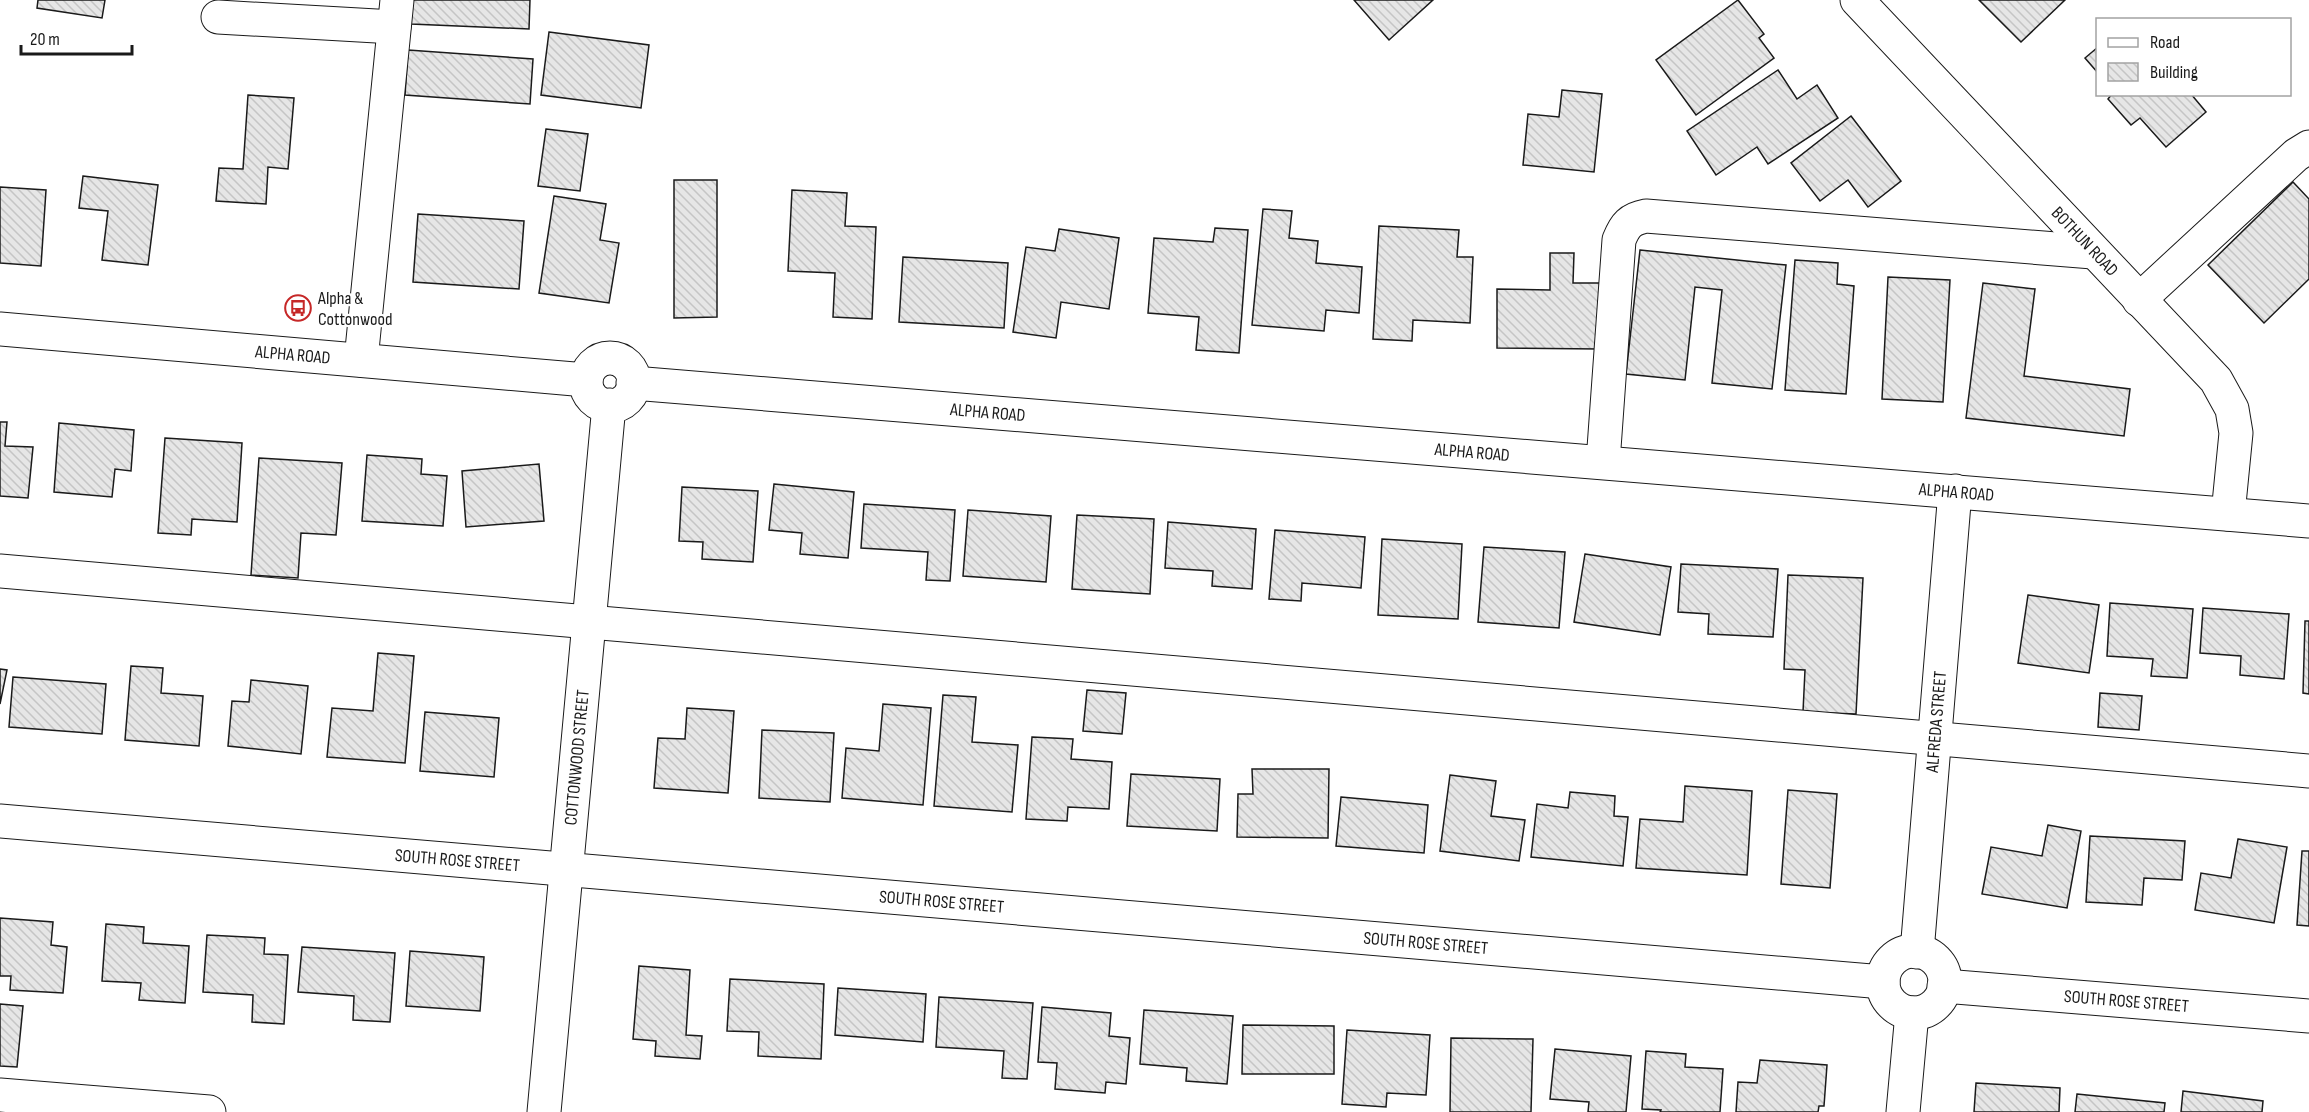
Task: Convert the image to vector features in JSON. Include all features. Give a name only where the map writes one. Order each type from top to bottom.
[{"type":"street","name":"BOTHUN ROAD","points":[[1857,0],[2216,381],[2232,409],[2236,433],[2228,514]]},
{"type":"street","points":[[218,17],[395,13],[361,360]]},
{"type":"street","points":[[2139,300],[2296,155],[2309,147]]},
{"type":"street","points":[[1603,462],[1619,240],[1628,222],[1636,218],[1646,216],[2093,252]]},
{"type":"street","name":"ALPHA ROAD","points":[[0,329],[586,380]]},
{"type":"street","points":[[604,358],[612,358],[625,364],[633,376],[633,383],[632,391],[623,401],[609,405],[602,404],[590,395],[586,380],[591,366],[604,358]]},
{"type":"street","name":"ALPHA ROAD","points":[[633,383],[2309,521]]},
{"type":"street","name":"COTTONWOOD STREET","points":[[544,1112],[609,405]]},
{"type":"street","name":"ALFREDA STREET","points":[[1917,952],[1955,491]]},
{"type":"street","points":[[0,571],[2309,771]]},
{"type":"street","name":"SOUTH ROSE STREET","points":[[0,821],[1883,982]]},
{"type":"street","points":[[1907,952],[1917,952],[1927,954],[1935,960],[1941,968],[1944,986],[1942,995],[1930,1009],[1912,1013],[1894,1007],[1888,999],[1883,982],[1885,971],[1898,956],[1907,952]]},
{"type":"street","name":"SOUTH ROSE STREET","points":[[1944,986],[2309,1016]]},
{"type":"street","points":[[1903,1112],[1912,1013]]},
{"type":"street","points":[[0,1095],[209,1112]]},
{"type":"building","points":[[38,0],[105,0],[102,18],[37,8]]},
{"type":"building","points":[[412,0],[530,0],[529,29],[411,24]]},
{"type":"building","points":[[1354,0],[1433,0],[1389,40]]},
{"type":"building","points":[[1738,0],[1764,34],[1759,38],[1774,58],[1696,115],[1656,60]]},
{"type":"building","points":[[1979,0],[2065,0],[2021,42]]},
{"type":"building","points":[[549,32],[649,45],[641,108],[541,95]]},
{"type":"building","points":[[2096,49],[2096,71],[2085,58]]},
{"type":"building","points":[[408,50],[533,59],[530,104],[405,95]]},
{"type":"building","points":[[1778,70],[1797,99],[1817,85],[1838,118],[1768,164],[1757,147],[1716,175],[1687,131]]},
{"type":"building","points":[[1562,90],[1602,94],[1594,172],[1523,165],[1528,114],[1559,117]]},
{"type":"building","points":[[248,95],[294,98],[288,169],[268,167],[266,204],[216,201],[219,168],[243,169]]},
{"type":"building","points":[[2110,96],[2193,96],[2206,112],[2166,147],[2140,118],[2131,125],[2108,99]]},
{"type":"building","points":[[1851,116],[1901,181],[1868,207],[1848,180],[1820,201],[1791,163]]},
{"type":"building","points":[[546,129],[588,134],[580,191],[538,186]]},
{"type":"building","points":[[83,176],[158,185],[148,265],[102,260],[108,211],[79,208]]},
{"type":"building","points":[[674,180],[717,180],[717,317],[674,318]]},
{"type":"building","points":[[2293,182],[2309,199],[2309,279],[2264,323],[2208,265]]},
{"type":"building","points":[[0,187],[46,190],[41,266],[0,263]]},
{"type":"building","points":[[792,190],[847,193],[845,226],[876,227],[872,319],[833,317],[835,273],[788,271]]},
{"type":"building","points":[[554,196],[606,204],[600,240],[619,243],[609,303],[539,293]]},
{"type":"building","points":[[1263,209],[1292,211],[1289,238],[1318,241],[1316,263],[1362,267],[1359,313],[1326,310],[1324,331],[1252,325]]},
{"type":"building","points":[[418,214],[524,221],[519,289],[413,282]]},
{"type":"building","points":[[1379,226],[1459,230],[1457,257],[1473,257],[1470,323],[1413,320],[1412,341],[1373,339]]},
{"type":"building","points":[[1215,228],[1248,230],[1239,353],[1196,350],[1199,317],[1148,313],[1154,238],[1213,242]]},
{"type":"building","points":[[1059,229],[1119,238],[1109,309],[1061,302],[1056,338],[1013,332],[1026,247],[1055,251]]},
{"type":"building","points":[[1640,250],[1786,265],[1772,389],[1712,383],[1722,290],[1695,287],[1685,380],[1626,374]]},
{"type":"building","points":[[1550,253],[1574,253],[1573,283],[1600,283],[1599,349],[1497,348],[1497,289],[1550,290]]},
{"type":"building","points":[[903,257],[1008,263],[1004,328],[899,322]]},
{"type":"building","points":[[1795,260],[1838,263],[1837,284],[1854,286],[1846,394],[1785,390]]},
{"type":"building","points":[[1888,277],[1950,280],[1943,402],[1882,399]]},
{"type":"building","points":[[1983,283],[2035,289],[2024,376],[2130,389],[2124,436],[1966,418]]},
{"type":"building","points":[[0,422],[7,422],[5,446],[33,447],[28,498],[0,496]]},
{"type":"building","points":[[59,423],[134,430],[131,471],[115,469],[112,497],[54,492]]},
{"type":"building","points":[[165,438],[242,443],[237,522],[192,519],[191,535],[158,533]]},
{"type":"building","points":[[367,455],[422,459],[421,474],[447,476],[443,526],[362,521]]},
{"type":"building","points":[[259,458],[342,463],[336,535],[301,533],[298,578],[251,575]]},
{"type":"building","points":[[539,464],[544,521],[466,527],[462,471]]},
{"type":"building","points":[[774,484],[854,492],[848,558],[800,554],[802,533],[769,530]]},
{"type":"building","points":[[682,487],[758,491],[753,562],[702,559],[703,542],[679,541]]},
{"type":"building","points":[[864,504],[955,510],[950,581],[926,580],[928,552],[861,548]]},
{"type":"building","points":[[968,510],[1051,516],[1046,582],[963,576]]},
{"type":"building","points":[[1077,515],[1154,519],[1150,594],[1072,589]]},
{"type":"building","points":[[1168,522],[1256,529],[1252,589],[1212,586],[1213,571],[1165,568]]},
{"type":"building","points":[[1275,530],[1365,537],[1361,588],[1302,583],[1301,601],[1269,599]]},
{"type":"building","points":[[1382,539],[1462,544],[1458,619],[1378,615]]},
{"type":"building","points":[[1484,547],[1565,552],[1559,628],[1478,622]]},
{"type":"building","points":[[1585,554],[1671,567],[1660,635],[1574,622]]},
{"type":"building","points":[[1681,564],[1778,569],[1773,637],[1708,634],[1709,614],[1678,612]]},
{"type":"building","points":[[1788,575],[1863,578],[1856,714],[1803,712],[1805,670],[1784,669]]},
{"type":"building","points":[[2028,595],[2099,605],[2089,673],[2018,663]]},
{"type":"building","points":[[2110,603],[2193,609],[2187,678],[2151,676],[2153,659],[2107,656]]},
{"type":"building","points":[[2203,608],[2289,614],[2284,679],[2240,675],[2241,656],[2200,653]]},
{"type":"building","points":[[2305,621],[2309,621],[2309,694],[2303,693]]},
{"type":"building","points":[[378,653],[414,656],[405,763],[327,757],[332,708],[373,711]]},
{"type":"building","points":[[131,666],[163,668],[161,693],[203,696],[199,746],[125,740]]},
{"type":"building","points":[[0,669],[7,670],[0,704]]},
{"type":"building","points":[[13,677],[106,684],[102,734],[9,727]]},
{"type":"building","points":[[251,680],[308,686],[301,754],[228,746],[232,701],[249,702]]},
{"type":"building","points":[[1087,690],[1126,693],[1122,734],[1083,731]]},
{"type":"building","points":[[2100,693],[2142,696],[2139,730],[2098,727]]},
{"type":"building","points":[[943,695],[976,697],[972,742],[1018,745],[1012,812],[934,806]]},
{"type":"building","points":[[883,704],[931,708],[923,805],[842,798],[846,748],[879,751]]},
{"type":"building","points":[[687,708],[734,711],[728,793],[654,788],[658,738],[685,739]]},
{"type":"building","points":[[425,712],[499,718],[494,777],[420,771]]},
{"type":"building","points":[[762,730],[834,733],[830,802],[759,798]]},
{"type":"building","points":[[1032,737],[1073,739],[1071,759],[1112,762],[1109,809],[1068,807],[1067,821],[1026,819]]},
{"type":"building","points":[[1252,769],[1329,769],[1328,838],[1237,837],[1238,794],[1253,794]]},
{"type":"building","points":[[1131,774],[1220,779],[1217,831],[1127,826]]},
{"type":"building","points":[[1450,775],[1496,781],[1491,816],[1525,820],[1519,861],[1440,851]]},
{"type":"building","points":[[1685,786],[1752,791],[1747,875],[1636,868],[1640,819],[1683,822]]},
{"type":"building","points":[[1788,790],[1837,794],[1830,888],[1781,884]]},
{"type":"building","points":[[1570,792],[1615,796],[1614,816],[1628,817],[1623,866],[1531,857],[1537,804],[1568,808]]},
{"type":"building","points":[[1341,797],[1428,805],[1424,853],[1336,846]]},
{"type":"building","points":[[2048,825],[2081,831],[2067,908],[1982,894],[1991,847],[2042,856]]},
{"type":"building","points":[[2090,836],[2185,841],[2182,880],[2144,878],[2142,905],[2086,902]]},
{"type":"building","points":[[2238,839],[2287,847],[2274,923],[2195,910],[2201,873],[2231,878]]},
{"type":"building","points":[[2302,851],[2309,851],[2309,926],[2297,925]]},
{"type":"building","points":[[0,918],[53,922],[51,945],[67,947],[63,993],[10,990],[11,976],[0,976]]},
{"type":"building","points":[[106,924],[144,927],[143,943],[189,946],[185,1003],[139,1000],[141,983],[102,981]]},
{"type":"building","points":[[207,935],[265,938],[264,954],[288,955],[284,1024],[252,1022],[253,995],[203,992]]},
{"type":"building","points":[[302,947],[395,953],[390,1022],[353,1020],[354,996],[298,992]]},
{"type":"building","points":[[410,951],[484,957],[480,1011],[406,1006]]},
{"type":"building","points":[[639,966],[690,970],[686,1035],[702,1036],[700,1059],[655,1056],[656,1041],[633,1039]]},
{"type":"building","points":[[730,979],[824,984],[821,1059],[758,1056],[759,1032],[727,1031]]},
{"type":"building","points":[[838,988],[926,994],[923,1042],[835,1035]]},
{"type":"building","points":[[939,997],[1033,1003],[1027,1079],[1002,1078],[1004,1051],[936,1047]]},
{"type":"building","points":[[0,1004],[23,1006],[17,1067],[0,1066]]},
{"type":"building","points":[[1042,1007],[1111,1013],[1109,1036],[1130,1038],[1126,1084],[1106,1082],[1105,1093],[1055,1089],[1057,1063],[1038,1062]]},
{"type":"building","points":[[1144,1010],[1233,1016],[1227,1084],[1186,1081],[1187,1068],[1140,1064]]},
{"type":"building","points":[[1243,1025],[1334,1026],[1334,1074],[1242,1074]]},
{"type":"building","points":[[1347,1030],[1430,1035],[1426,1095],[1387,1093],[1386,1107],[1342,1104]]},
{"type":"building","points":[[1451,1038],[1533,1039],[1531,1112],[1450,1112]]},
{"type":"building","points":[[1555,1049],[1631,1056],[1626,1112],[1588,1112],[1589,1102],[1550,1099]]},
{"type":"building","points":[[1646,1051],[1686,1054],[1685,1067],[1723,1069],[1720,1112],[1660,1112],[1661,1110],[1642,1109]]},
{"type":"building","points":[[1760,1060],[1827,1065],[1824,1106],[1819,1106],[1818,1112],[1736,1112],[1738,1082],[1757,1083]]},
{"type":"building","points":[[1976,1083],[2060,1088],[2059,1112],[1974,1112]]},
{"type":"building","points":[[2183,1091],[2263,1101],[2262,1112],[2181,1112]]},
{"type":"building","points":[[2077,1094],[2165,1103],[2164,1112],[2075,1112]]},
{"type":"place","name":"Alpha & Cottonwood","points":[[298,308]]}]
